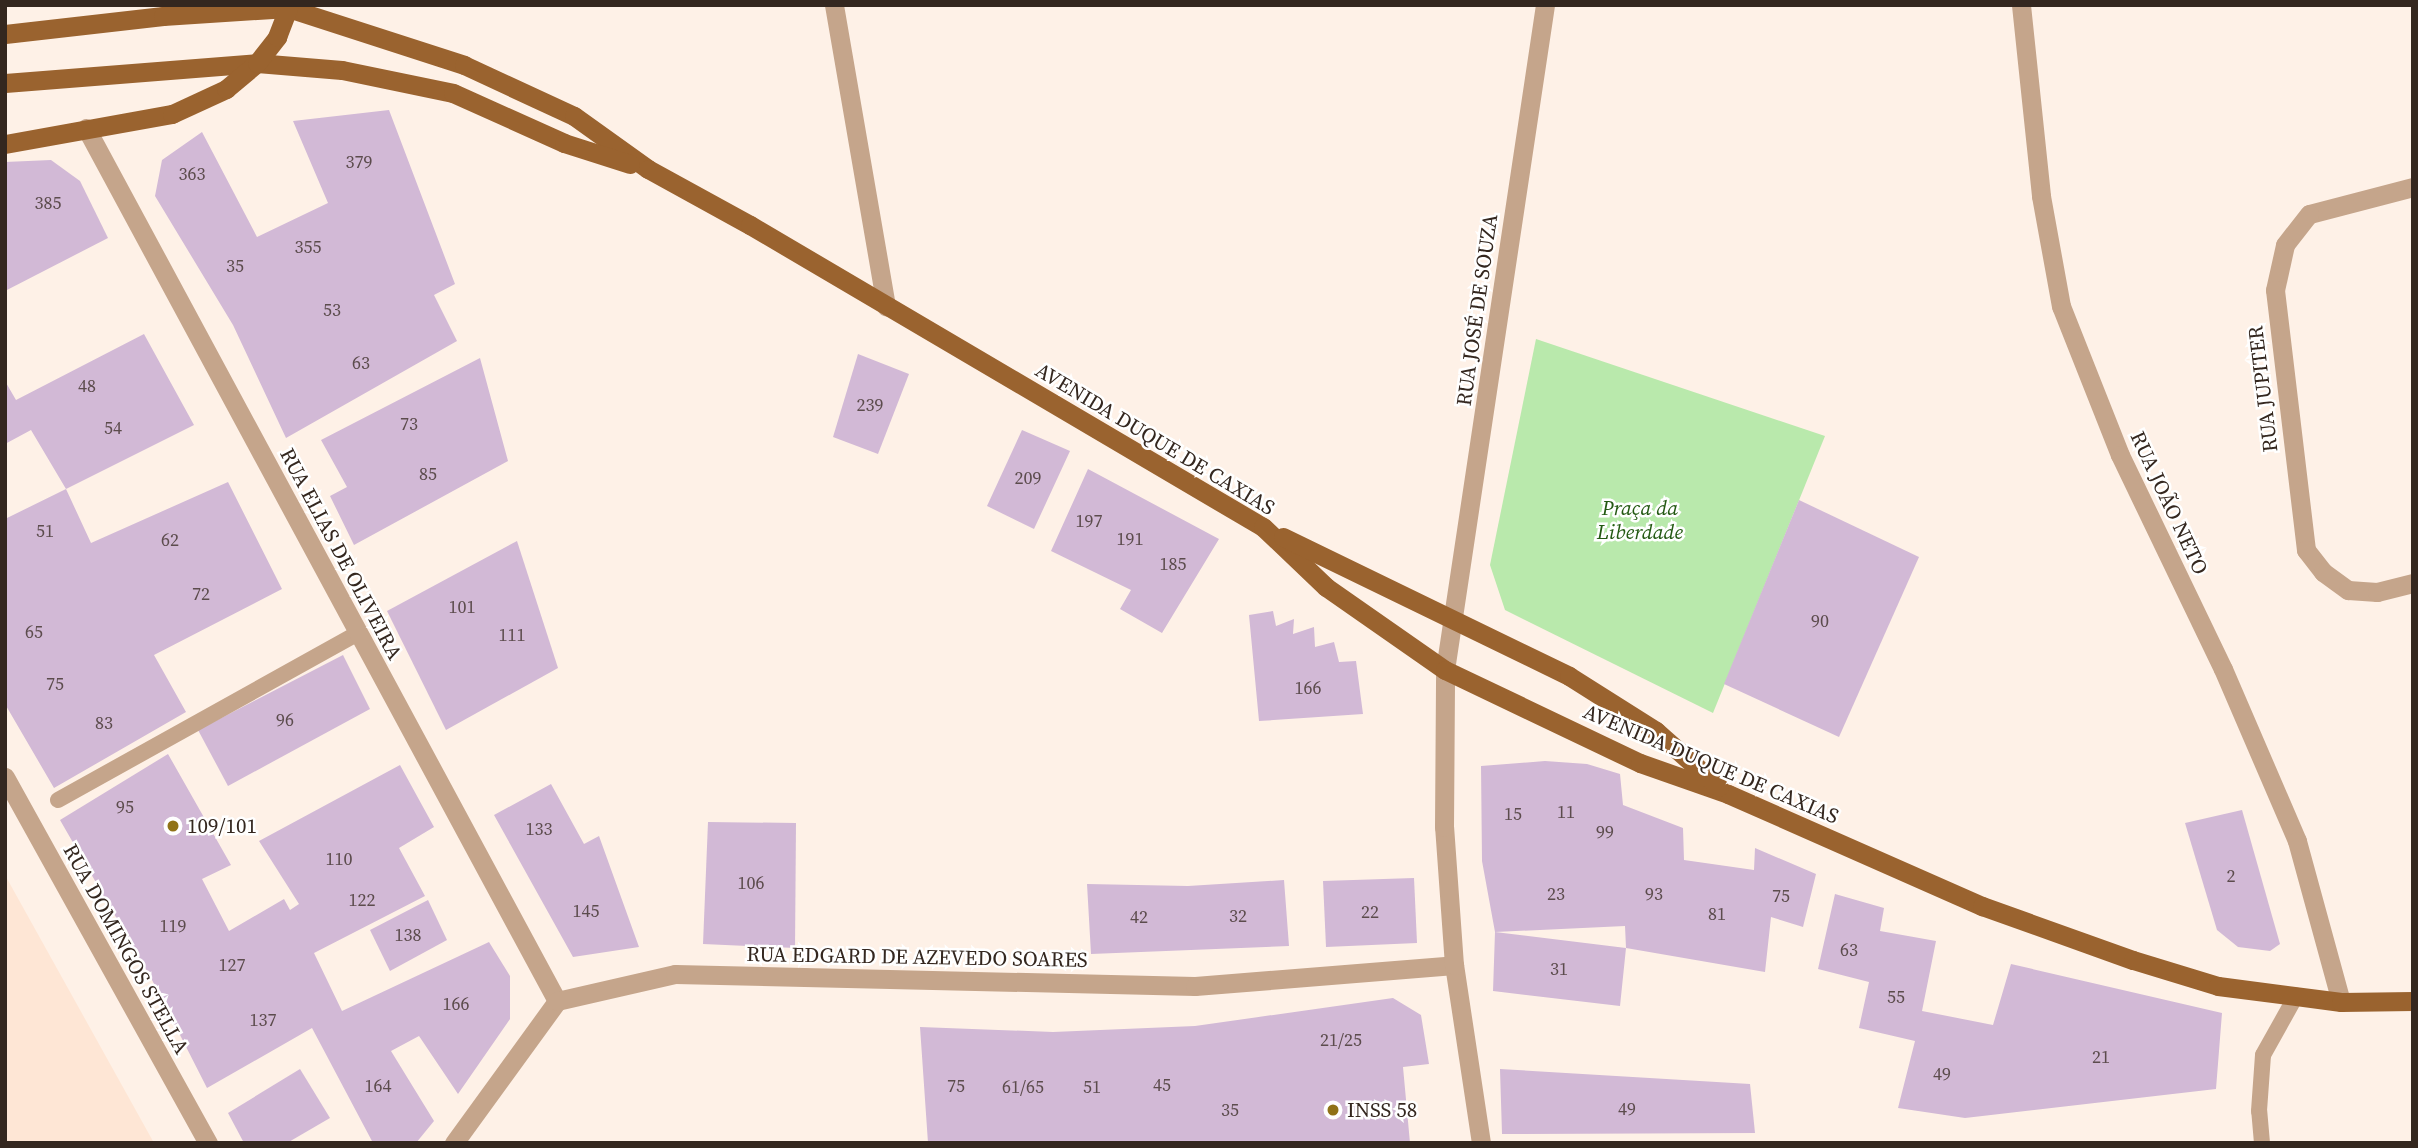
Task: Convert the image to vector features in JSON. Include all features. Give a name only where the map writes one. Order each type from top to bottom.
[{"type":"main road","name":"AVENIDA DUQUE DE CAXIAS","points":[[5,34],[163,16],[288,7],[464,65],[574,116],[648,169],[1263,527],[1326,587],[1445,670],[1640,763],[1728,794],[1982,906],[2133,960],[2218,986],[2342,1002],[2413,1001]]},
{"type":"main road","points":[[5,144],[172,114],[226,89],[257,63],[277,37],[288,7]]},
{"type":"main road","name":"AVENIDA DUQUE DE CAXIAS","points":[[5,83],[257,63],[342,70],[453,93],[564,144],[648,169]]},
{"type":"main road","points":[[1263,527],[1454,621],[1504,641],[1580,683],[1656,732],[1728,794]]},
{"type":"street","points":[[834,5],[886,307]]},
{"type":"street","name":"RUA JOSÉ DE SOUZA","points":[[1480,1143],[1454,965],[1444,827],[1445,670],[1545,5]]},
{"type":"street","name":"RUA JOÃO NETO","points":[[2021,5],[2041,196],[2061,306],[2120,455],[2223,669],[2297,841],[2342,1002]]},
{"type":"street","name":"RUA ELIAS DE OLIVEIRA","points":[[86,128],[557,1001]]},
{"type":"street","name":"RUA JUPITER","points":[[2413,187],[2309,214],[2285,244],[2275,290],[2306,550],[2323,572],[2348,590],[2377,592],[2413,583]]},
{"type":"street","name":"RUA DOMINGOS STELLA","points":[[5,777],[208,1143]]},
{"type":"street","name":"RUA EDGARD DE AZEVEDO SOARES","points":[[557,1001],[675,974],[1195,986],[1454,965]]},
{"type":"street","points":[[454,1143],[557,1001]]},
{"type":"lane","points":[[58,800],[358,633]]},
{"type":"lane","points":[[2262,1143],[2259,1111],[2263,1055],[2296,996]]},
{"type":"shaded area","points":[[5,875],[154,1143],[5,1143]]},
{"type":"green space","name":"Praça da Liberdade","points":[[1536,339],[1825,436],[1713,713],[1505,610],[1490,565]]},
{"type":"building","points":[[389,110],[455,284],[434,295],[457,341],[286,438],[233,325],[155,196],[162,160],[202,132],[257,237],[328,203],[293,121]]},
{"type":"building","points":[[51,160],[80,181],[108,238],[5,291],[5,162]]},
{"type":"building","points":[[144,334],[194,425],[66,489],[31,430],[5,444],[5,381],[16,400]]},
{"type":"building","points":[[858,354],[909,374],[878,454],[833,437]]},
{"type":"building","points":[[480,358],[508,461],[354,545],[330,496],[347,487],[321,440]]},
{"type":"building","points":[[1022,430],[1070,451],[1034,529],[987,506]]},
{"type":"building","points":[[1088,469],[1219,539],[1162,633],[1120,609],[1131,590],[1051,551]]},
{"type":"building","points":[[228,482],[282,589],[154,655],[186,712],[54,788],[5,704],[5,519],[66,489],[91,543]]},
{"type":"building","points":[[1799,500],[1919,557],[1839,737],[1724,684]]},
{"type":"building","points":[[517,541],[558,668],[446,730],[387,611]]},
{"type":"building","points":[[1273,611],[1276,626],[1294,619],[1293,634],[1314,627],[1315,647],[1334,642],[1339,662],[1356,661],[1363,714],[1259,721],[1249,615]]},
{"type":"building","points":[[343,655],[370,709],[228,786],[198,730]]},
{"type":"building","points":[[168,754],[231,865],[202,879],[229,931],[284,899],[290,910],[299,904],[259,841],[400,765],[434,827],[399,848],[425,896],[314,953],[342,1011],[489,942],[510,976],[510,1019],[458,1094],[419,1036],[391,1051],[434,1121],[416,1143],[373,1143],[312,1028],[207,1088],[151,978],[60,820]]},
{"type":"building","points":[[1545,761],[1587,764],[1620,774],[1623,805],[1683,828],[1684,860],[1754,870],[1755,848],[1816,874],[1803,927],[1771,917],[1765,972],[1626,948],[1625,926],[1495,932],[1482,861],[1481,766]]},
{"type":"building","points":[[551,784],[584,844],[599,836],[639,947],[573,957],[494,815]]},
{"type":"building","points":[[2242,810],[2280,944],[2270,951],[2238,947],[2217,930],[2185,823]]},
{"type":"building","points":[[708,822],[796,823],[795,948],[703,944]]},
{"type":"building","points":[[1414,878],[1417,943],[1326,947],[1323,881]]},
{"type":"building","points":[[1284,880],[1289,946],[1091,954],[1087,884],[1188,886]]},
{"type":"building","points":[[1835,894],[1884,908],[1880,931],[1936,941],[1922,1011],[1993,1025],[2011,964],[2222,1013],[2216,1089],[1965,1118],[1898,1108],[1915,1041],[1859,1028],[1869,982],[1818,969]]},
{"type":"building","points":[[428,900],[447,940],[390,971],[370,930]]},
{"type":"building","points":[[1495,932],[1626,948],[1620,1006],[1493,991]]},
{"type":"building","points":[[1393,998],[1421,1015],[1429,1064],[1403,1067],[1410,1143],[928,1143],[920,1027],[1053,1032],[1195,1026]]},
{"type":"building","points":[[300,1069],[330,1118],[287,1143],[244,1143],[228,1113]]},
{"type":"building","points":[[1500,1069],[1750,1084],[1755,1133],[1502,1134]]},
{"type":"place","name":"109/101","points":[[173,826]]},
{"type":"place","name":"INSS 58","points":[[1333,1110]]}]
